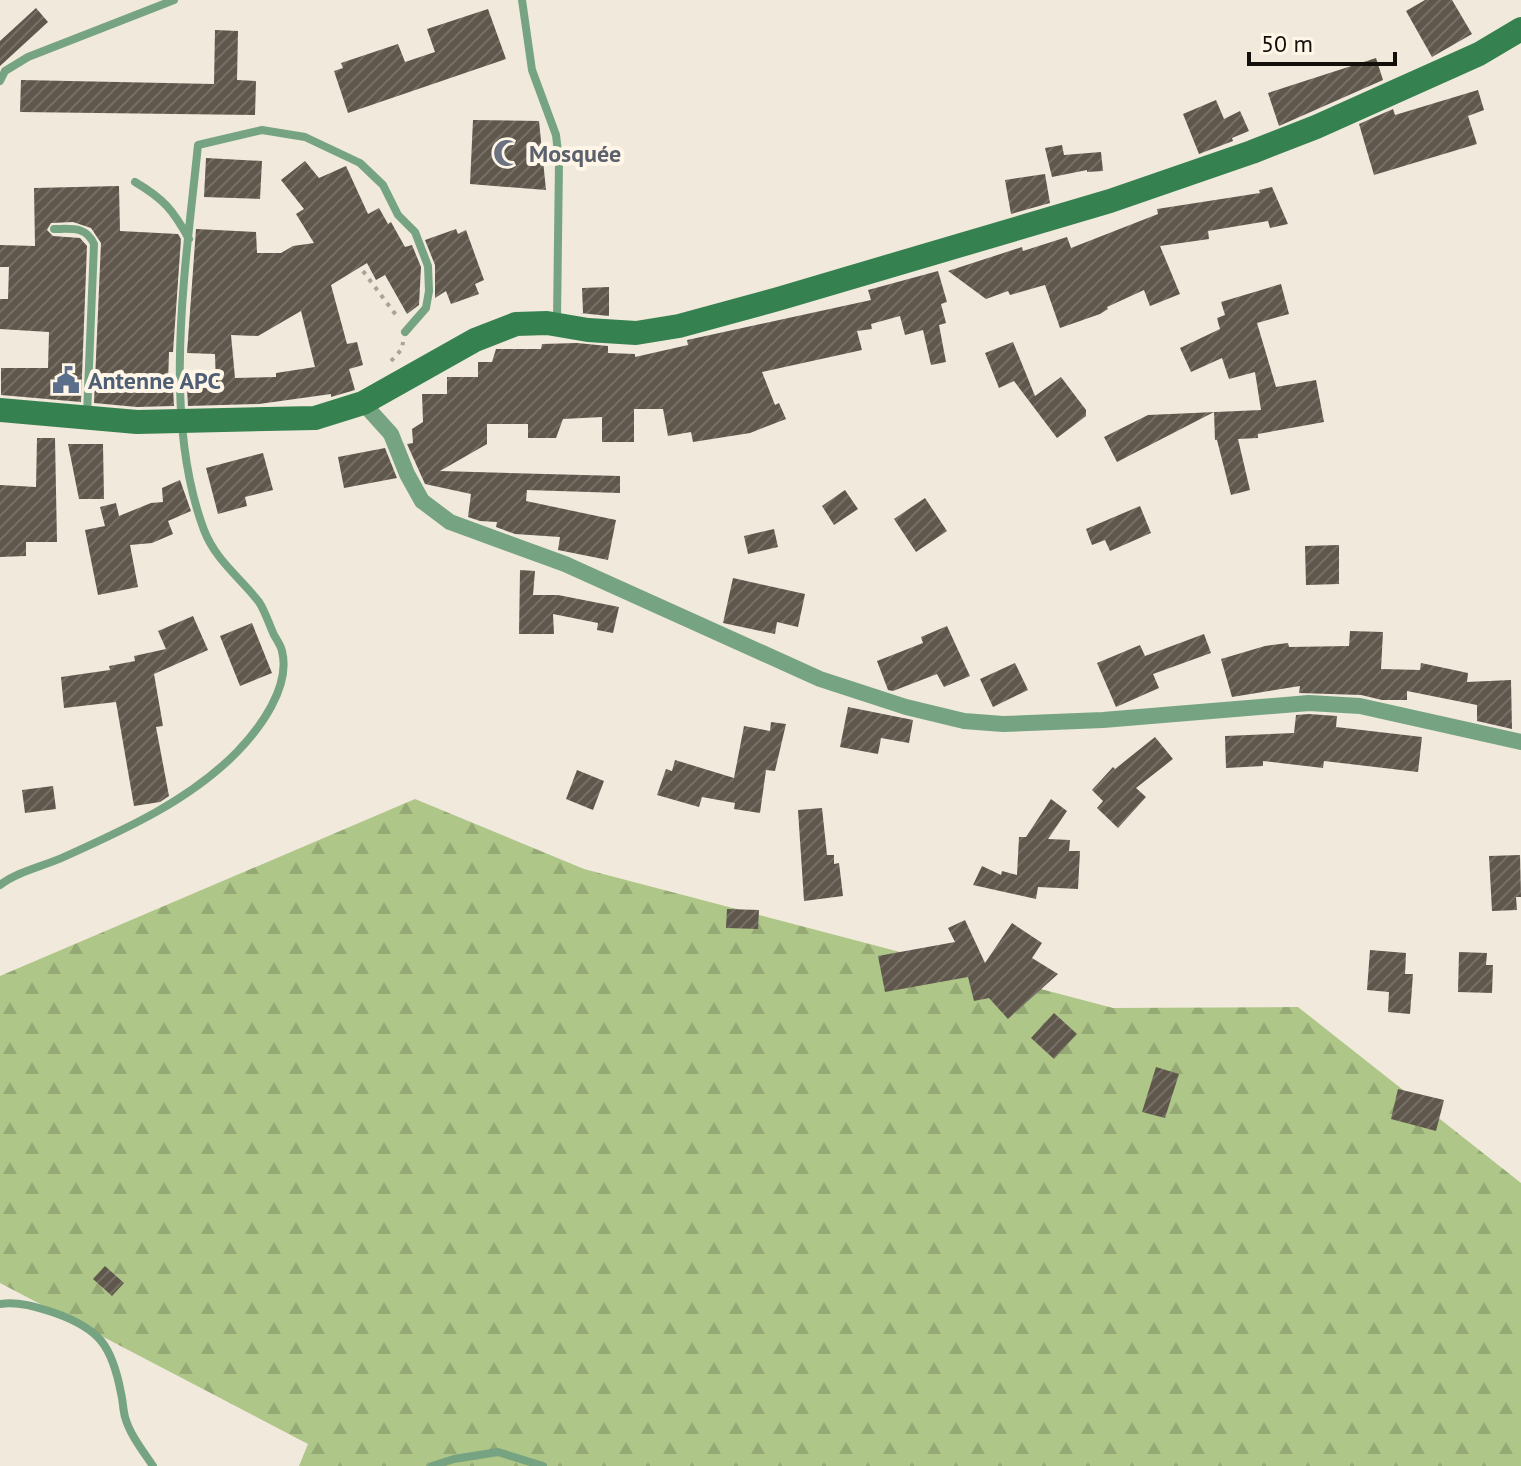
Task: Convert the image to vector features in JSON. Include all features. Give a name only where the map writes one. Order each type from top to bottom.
[{"type":"street","points":[[0,410],[137,422],[315,418],[363,403],[475,340],[516,324],[636,333],[679,326],[1110,201],[1316,127],[1479,54],[1521,29]]},
{"type":"street","points":[[363,403],[391,434],[422,501],[450,522],[565,564],[820,679],[906,707],[964,721],[1003,724],[1103,720],[1309,703],[1360,706],[1521,742]]},
{"type":"lane","points":[[0,81],[5,71],[28,57],[174,0]]},
{"type":"lane","points":[[523,0],[532,70],[556,135],[559,161],[557,325]]},
{"type":"lane","points":[[0,885],[9,878],[79,850],[174,801],[237,752],[265,716],[279,688],[284,669],[282,650],[260,603],[219,559],[204,530],[184,455],[181,407],[183,301],[198,145],[262,130],[305,137],[360,163],[383,185],[398,215],[415,232],[428,266],[426,308],[405,332]]},
{"type":"lane","points":[[135,182],[161,197],[174,212],[189,239]]},
{"type":"lane","points":[[54,229],[83,230],[90,235],[94,244],[87,416]]},
{"type":"lane","points":[[0,1304],[30,1306],[57,1314],[85,1326],[102,1338],[113,1359],[125,1417],[133,1436],[153,1466]]},
{"type":"lane","points":[[432,1466],[498,1452],[543,1466]]},
{"type":"path","points":[[363,271],[395,312],[405,332],[402,349],[381,372]]},
{"type":"green space","points":[[415,799],[584,869],[1113,1008],[1298,1007],[1521,1183],[1521,1466],[299,1466],[308,1444],[0,1283],[0,976]]},
{"type":"building","points":[[1425,0],[1452,0],[1472,34],[1432,57],[1406,11]]},
{"type":"building","points":[[36,8],[48,22],[0,66],[0,41]]},
{"type":"building","points":[[488,9],[506,59],[348,113],[334,71],[343,68],[341,63],[398,44],[405,62],[435,52],[427,29]]},
{"type":"building","points":[[215,30],[238,31],[237,80],[256,81],[255,115],[20,112],[21,80],[214,84]]},
{"type":"building","points":[[1376,58],[1383,80],[1279,126],[1268,93]]},
{"type":"building","points":[[1478,90],[1484,110],[1468,116],[1477,144],[1374,175],[1359,124],[1393,109],[1395,115]]},
{"type":"building","points":[[1216,100],[1224,119],[1240,111],[1249,131],[1199,154],[1183,114]]},
{"type":"building","name":"Mosquée","points":[[473,120],[539,121],[546,190],[470,184]]},
{"type":"building","points":[[1062,145],[1064,155],[1101,152],[1103,171],[1087,170],[1052,177],[1045,148]]},
{"type":"building","points":[[206,158],[262,161],[260,199],[204,197]]},
{"type":"building","points":[[305,161],[319,178],[346,166],[368,214],[379,208],[405,247],[412,245],[421,267],[419,305],[407,314],[385,275],[376,280],[367,263],[331,285],[347,344],[357,342],[363,365],[349,369],[355,390],[331,397],[331,394],[259,404],[188,406],[187,388],[216,388],[215,354],[187,353],[196,229],[256,232],[257,253],[281,253],[293,246],[314,243],[296,214],[304,209],[281,180]],"holes":[[[301,311],[315,367],[276,373],[276,377],[235,378],[231,335],[258,336]]]},
{"type":"building","points":[[1045,174],[1050,203],[1011,214],[1005,180]]},
{"type":"building","points":[[119,186],[120,231],[178,234],[181,239],[173,352],[169,352],[168,385],[173,388],[174,406],[94,403],[101,243],[91,228],[73,222],[51,223],[47,230],[53,236],[80,238],[87,246],[81,402],[1,395],[1,368],[48,368],[49,332],[0,329],[0,299],[8,299],[9,267],[0,267],[0,245],[35,246],[34,188]]},
{"type":"building","points":[[1272,187],[1288,224],[1270,228],[1268,221],[1208,231],[1209,239],[1160,246],[1180,294],[1150,306],[1144,290],[1107,307],[1100,314],[1060,328],[1045,285],[1010,295],[1008,291],[986,299],[948,271],[1022,247],[1023,251],[1067,237],[1071,248],[1158,214],[1157,209],[1260,193],[1259,190]]},
{"type":"building","points":[[456,229],[458,234],[466,230],[484,280],[475,284],[479,294],[451,304],[446,291],[435,298],[435,265],[425,240]]},
{"type":"building","points":[[938,271],[947,302],[941,304],[946,323],[939,325],[946,362],[931,365],[923,330],[905,335],[900,316],[871,324],[872,329],[857,331],[862,350],[762,372],[775,405],[779,403],[786,419],[750,433],[693,442],[691,432],[668,436],[663,409],[634,409],[634,442],[602,442],[602,417],[563,419],[556,438],[528,438],[528,424],[487,424],[487,444],[440,471],[620,476],[620,493],[527,490],[526,501],[616,520],[608,560],[558,550],[560,537],[515,534],[496,527],[497,522],[468,517],[471,494],[425,484],[407,444],[413,443],[412,429],[423,422],[422,394],[447,394],[447,377],[478,377],[478,362],[492,362],[496,349],[541,349],[542,344],[577,343],[608,346],[608,353],[635,354],[635,357],[688,345],[687,340],[871,300],[868,290]]},
{"type":"building","points":[[1281,284],[1289,314],[1257,323],[1276,387],[1316,380],[1324,422],[1258,434],[1258,438],[1238,439],[1250,490],[1231,495],[1215,440],[1214,412],[1261,410],[1255,372],[1229,379],[1222,358],[1191,372],[1180,348],[1220,329],[1217,318],[1225,315],[1221,302]]},
{"type":"building","points":[[609,287],[609,316],[580,313],[583,313],[582,288]]},
{"type":"building","points":[[1013,342],[1035,396],[1061,377],[1086,410],[1086,416],[1057,438],[1014,381],[999,388],[985,353]]},
{"type":"building","points":[[1214,412],[1117,462],[1104,437],[1148,415]]},
{"type":"building","points":[[37,438],[55,438],[57,542],[26,542],[26,556],[0,557],[0,485],[36,487]]},
{"type":"building","points":[[68,444],[103,444],[104,499],[79,499]]},
{"type":"building","points":[[385,448],[397,478],[344,488],[338,457]]},
{"type":"building","points":[[263,453],[273,490],[245,497],[247,506],[218,514],[206,468]]},
{"type":"building","points":[[180,480],[191,511],[168,521],[173,534],[152,543],[130,545],[138,587],[98,595],[85,530],[105,526],[100,507],[116,503],[119,516],[151,503],[163,502],[162,488]]},
{"type":"building","points":[[845,490],[858,509],[834,525],[822,506]]},
{"type":"building","points":[[925,498],[947,531],[916,552],[894,519]]},
{"type":"building","points":[[1140,506],[1151,533],[1110,551],[1105,540],[1092,545],[1086,529]]},
{"type":"building","points":[[774,529],[778,547],[748,554],[744,536]]},
{"type":"building","points":[[1339,545],[1339,584],[1306,585],[1305,546]]},
{"type":"building","points":[[520,570],[535,571],[533,595],[558,595],[619,607],[613,633],[597,630],[598,623],[553,614],[554,634],[519,634]]},
{"type":"building","points":[[733,578],[805,594],[798,627],[777,622],[775,634],[723,623]]},
{"type":"building","points":[[193,616],[208,650],[154,674],[163,726],[156,727],[169,796],[160,802],[134,806],[116,702],[64,708],[61,677],[110,670],[109,666],[135,661],[134,656],[166,649],[158,631]]},
{"type":"building","points":[[252,623],[272,673],[240,686],[220,636]]},
{"type":"building","points":[[947,626],[970,676],[944,687],[937,674],[893,691],[888,690],[877,661],[923,643],[921,637]]},
{"type":"building","points":[[1350,631],[1383,632],[1381,669],[1420,670],[1421,663],[1468,673],[1467,682],[1511,680],[1512,729],[1477,721],[1477,705],[1407,691],[1407,700],[1299,693],[1300,686],[1232,697],[1221,659],[1265,646],[1288,643],[1289,647],[1349,646]]},
{"type":"building","points":[[1204,634],[1211,653],[1153,674],[1159,688],[1116,707],[1097,663],[1140,645],[1145,656]]},
{"type":"building","points":[[1015,663],[1028,690],[993,707],[980,679]]},
{"type":"building","points":[[848,707],[913,720],[909,743],[881,738],[878,754],[840,747]]},
{"type":"building","points":[[1296,715],[1337,716],[1336,727],[1422,737],[1418,772],[1324,761],[1323,768],[1263,761],[1263,766],[1226,768],[1225,736],[1294,733]]},
{"type":"building","points":[[771,722],[786,724],[775,771],[766,770],[760,813],[734,809],[735,803],[702,797],[699,807],[657,795],[666,769],[672,771],[675,760],[734,778],[744,726],[770,731]]},
{"type":"building","points":[[1155,737],[1173,759],[1136,788],[1146,797],[1118,828],[1097,808],[1103,801],[1092,790],[1113,767],[1115,769]]},
{"type":"building","points":[[577,770],[604,781],[593,810],[566,799]]},
{"type":"building","points":[[53,786],[56,809],[25,813],[22,790]]},
{"type":"building","points":[[1051,799],[1067,811],[1048,839],[1070,840],[1069,851],[1080,851],[1078,889],[1038,887],[1036,899],[973,885],[982,866],[1001,875],[1002,871],[1017,875],[1019,837],[1026,837]]},
{"type":"building","points":[[822,808],[827,855],[834,855],[834,864],[839,863],[843,896],[804,901],[798,810]]},
{"type":"building","points":[[1520,855],[1521,897],[1516,897],[1517,910],[1492,911],[1489,856]]},
{"type":"building","points":[[727,909],[759,910],[758,929],[726,928]]},
{"type":"building","points":[[965,920],[985,963],[1012,923],[1042,943],[1032,958],[1058,974],[1008,1019],[989,998],[974,1001],[968,977],[885,992],[878,956],[955,942],[948,928]]},
{"type":"building","points":[[1370,950],[1406,953],[1405,974],[1413,974],[1410,1014],[1388,1012],[1389,992],[1367,990]]},
{"type":"building","points":[[1459,952],[1487,953],[1486,965],[1493,965],[1492,993],[1458,992]]},
{"type":"building","points":[[1054,1013],[1077,1034],[1054,1059],[1031,1038]]},
{"type":"building","points":[[1156,1067],[1179,1074],[1165,1118],[1142,1112]]},
{"type":"building","points":[[1398,1089],[1444,1100],[1436,1131],[1391,1119]]},
{"type":"building","points":[[105,1266],[124,1283],[112,1296],[93,1279]]},
{"type":"place","name":"Mosquée","points":[[507,153]]},
{"type":"place","name":"Antenne APC","points":[[66,380]]}]
